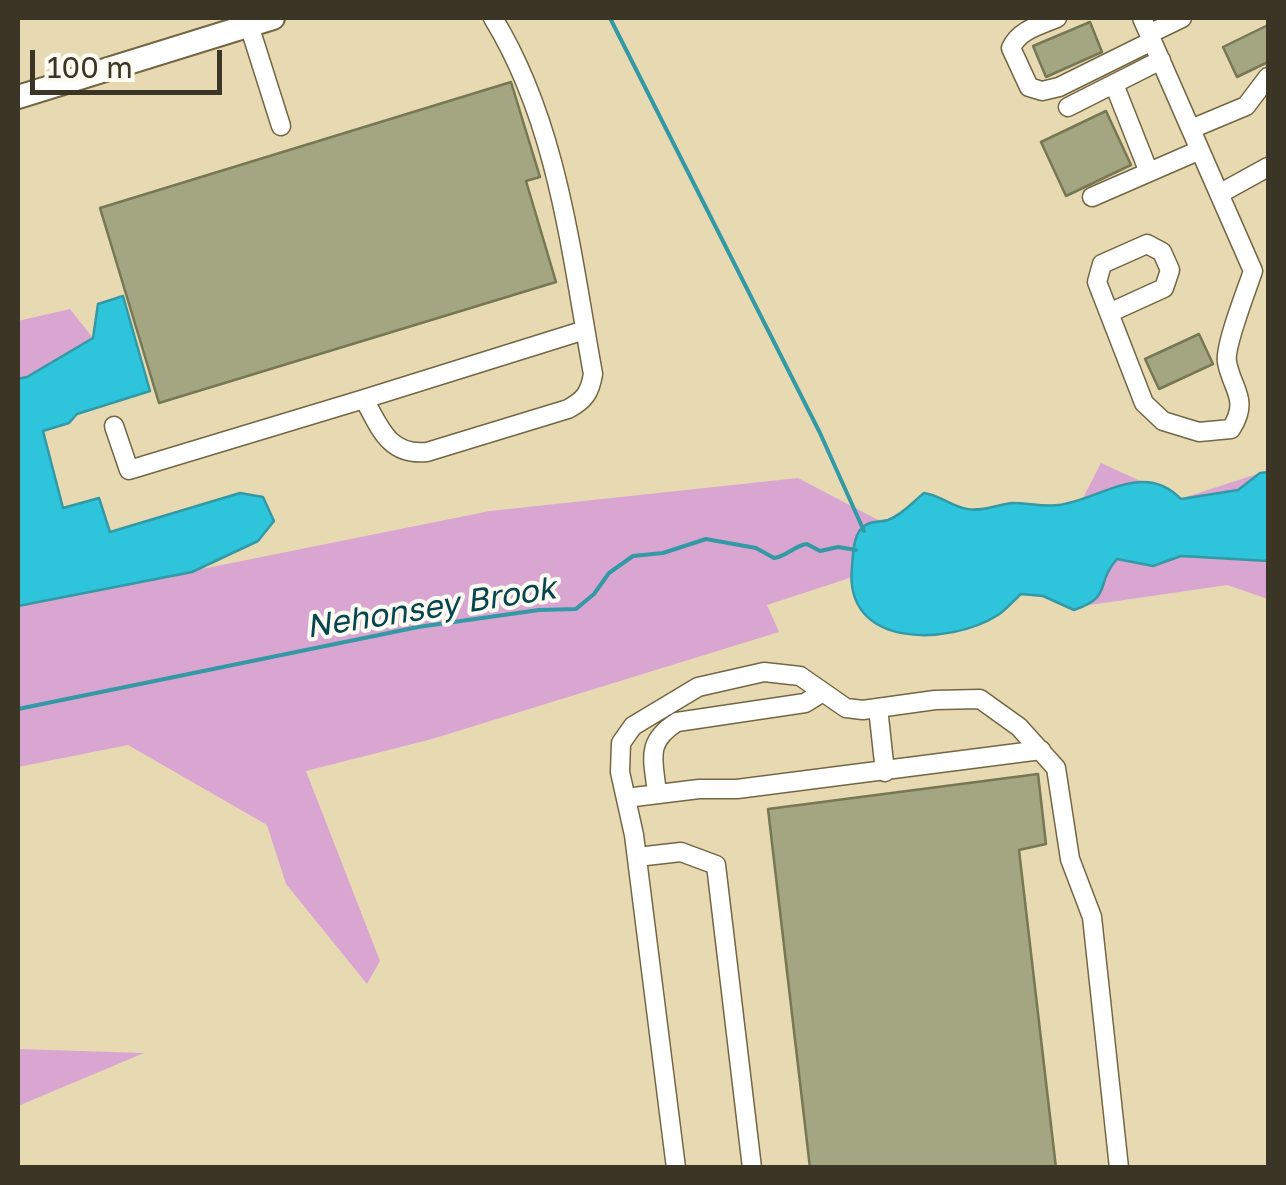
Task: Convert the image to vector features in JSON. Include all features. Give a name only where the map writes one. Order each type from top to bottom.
[{"type":"main road","points":[[18,97],[273,18]]},
{"type":"street","points":[[364,398],[386,436],[397,448],[411,454],[568,410],[582,402],[591,390],[594,374],[560,188],[526,79],[494,18]]},
{"type":"street","points":[[1057,18],[1026,31],[1014,40],[1011,48],[1029,87],[1042,92],[1059,86],[1148,31],[1182,18]]},
{"type":"street","points":[[249,25],[281,126]]},
{"type":"street","points":[[1148,31],[1253,271],[1268,283]]},
{"type":"street","points":[[1068,107],[1161,60]]},
{"type":"street","points":[[1191,129],[1246,106],[1268,78]]},
{"type":"street","points":[[1114,84],[1148,170]]},
{"type":"street","points":[[1092,197],[1200,150]]},
{"type":"street","points":[[1219,194],[1268,167]]},
{"type":"street","points":[[1109,313],[1144,403],[1164,420],[1199,432],[1231,428],[1240,415],[1239,396],[1225,358],[1253,271]]},
{"type":"street","points":[[114,426],[129,470],[585,330]]},
{"type":"street","points":[[676,1168],[637,857],[620,772],[621,743],[633,726],[698,686],[764,672],[800,676],[846,708],[980,698],[1020,727],[1056,768],[1070,860],[1092,917],[1118,1168]]},
{"type":"street","points":[[657,794],[652,746],[662,732],[677,722],[806,703],[822,692]]},
{"type":"street","points":[[878,708],[885,772]]},
{"type":"street","points":[[626,798],[885,772],[1041,750]]},
{"type":"street","points":[[637,857],[681,852],[716,864],[752,1168]]},
{"type":"shaded area","points":[[70,309],[93,338],[27,378],[18,379],[18,321]]},
{"type":"shaded area","points":[[1101,463],[1180,499],[1260,473],[1268,475],[1268,599],[1227,585],[1069,608],[1068,527]]},
{"type":"shaded area","points":[[798,478],[903,533],[865,573],[767,605],[779,632],[432,739],[306,771],[380,961],[367,984],[286,884],[267,825],[128,745],[18,767],[18,606],[490,511]]},
{"type":"shaded area","points":[[18,1049],[144,1053],[18,1106]]},
{"type":"water","points":[[123,296],[150,391],[77,414],[69,423],[43,431],[63,508],[99,498],[110,532],[240,493],[263,497],[274,521],[258,541],[192,572],[18,606],[18,379],[93,338],[98,304]]},
{"type":"water","points":[[1268,472],[1268,561],[1181,556],[1153,566],[1117,559],[1099,595],[1074,610],[1043,596],[1021,594],[1001,613],[977,625],[928,635],[881,626],[864,613],[854,594],[853,553],[860,530],[869,523],[893,518],[924,493],[962,508],[1013,503],[1047,506],[1137,482],[1167,488],[1181,499],[1238,490],[1260,473]]},
{"type":"building","points":[[1090,22],[1102,52],[1046,77],[1033,46]]},
{"type":"building","points":[[1268,25],[1268,62],[1237,77],[1223,47]]},
{"type":"building","points":[[511,82],[540,177],[526,181],[556,282],[159,403],[100,208]]},
{"type":"building","points":[[1106,111],[1131,165],[1066,196],[1041,142]]},
{"type":"building","points":[[1199,334],[1213,364],[1159,389],[1145,359]]},
{"type":"building","points":[[1038,774],[1046,844],[1019,850],[1056,1168],[810,1168],[768,809]]},
{"type":"waterway","points":[[610,18],[820,433],[864,531]]},
{"type":"waterway","name":"Nehonsey Brook","points":[[18,709],[418,627],[539,610],[576,609],[594,594],[609,573],[633,556],[663,553],[706,539],[756,548],[774,558],[807,544],[820,551],[838,547],[856,550]]}]
